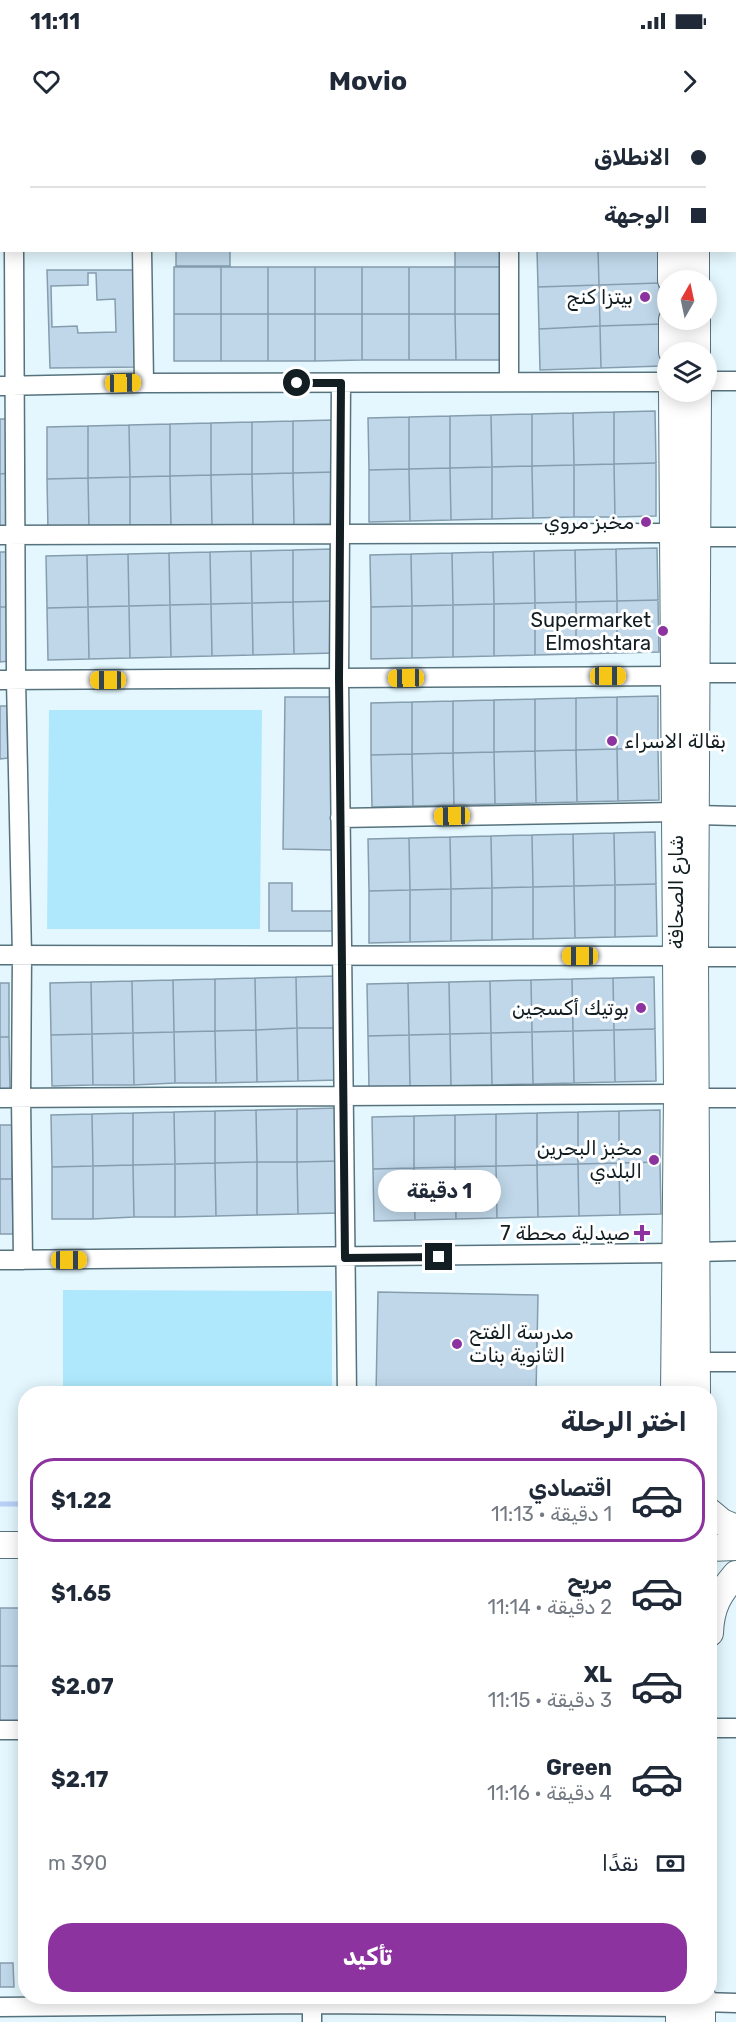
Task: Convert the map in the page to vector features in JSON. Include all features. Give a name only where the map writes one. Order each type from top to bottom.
[{"type":"main road","points":[[671,252],[671,270]]},
{"type":"main road","points":[[696,252],[696,270]]},
{"type":"main road","name":"شارع الصحافة","points":[[673,402],[685,535],[687,814],[686,1253],[676,1386]]},
{"type":"main road","name":"شارع الصحافة","points":[[685,535],[697,402]]},
{"type":"main road","name":"شارع الصحافة","points":[[686,1253],[696,1386]]},
{"type":"main road","points":[[717,1518],[736,1528]]},
{"type":"main road","points":[[0,1545],[18,1545]]},
{"type":"main road","points":[[717,1548],[736,1547]]},
{"type":"main road","points":[[717,1599],[736,1574]]},
{"type":"street","points":[[14,252],[7,386],[8,680],[22,955],[23,1260]]},
{"type":"street","points":[[142,252],[144,383]]},
{"type":"street","points":[[509,252],[509,381]]},
{"type":"street","points":[[717,381],[736,381]]},
{"type":"street","points":[[7,386],[144,383],[657,382]]},
{"type":"street","points":[[341,383],[339,678],[347,1386]]},
{"type":"street","points":[[8,535],[685,535],[736,537]]},
{"type":"street","points":[[8,680],[736,673]]},
{"type":"street","points":[[340,818],[687,814],[736,816]]},
{"type":"street","points":[[0,955],[736,957]]},
{"type":"street","points":[[0,1098],[342,1096],[736,1098]]},
{"type":"street","points":[[0,1260],[345,1258],[736,1251]]},
{"type":"street","points":[[696,1362],[736,1362]]},
{"type":"street","points":[[717,1728],[736,1728]]},
{"type":"street","points":[[0,1730],[18,1730]]},
{"type":"street","points":[[0,2007],[691,2008],[736,2003]]},
{"type":"shaded area","points":[[49,710],[262,710],[260,929],[47,929]]},
{"type":"shaded area","points":[[63,1290],[332,1291],[332,1386],[63,1386]]},
{"type":"building","points":[[176,252],[230,252],[230,266],[176,266]]},
{"type":"building","points":[[455,252],[502,252],[502,267],[455,267]]},
{"type":"building","points":[[537,252],[598,252],[599,285],[538,287]]},
{"type":"building","points":[[598,252],[659,252],[657,283],[599,285]]},
{"type":"building","points":[[174,267],[221,267],[221,314],[174,314]]},
{"type":"building","points":[[221,267],[268,267],[268,314],[221,314]]},
{"type":"building","points":[[268,267],[315,267],[315,314],[268,314]]},
{"type":"building","points":[[315,267],[362,267],[362,314],[315,314]]},
{"type":"building","points":[[362,267],[409,267],[409,314],[362,314]]},
{"type":"building","points":[[409,267],[455,267],[455,314],[409,314]]},
{"type":"building","points":[[455,267],[502,267],[503,314],[455,314]]},
{"type":"building","points":[[47,270],[138,270],[137,367],[50,368]],"holes":[[[88,273],[96,273],[97,300],[115,299],[116,332],[78,333],[77,326],[52,327],[51,286],[88,285]]]},
{"type":"building","points":[[657,283],[657,324],[600,326],[599,285]]},
{"type":"building","points":[[599,285],[600,326],[539,329],[538,287]]},
{"type":"building","points":[[174,314],[221,314],[221,361],[174,361]]},
{"type":"building","points":[[221,314],[268,314],[268,361],[221,361]]},
{"type":"building","points":[[268,314],[315,314],[315,361],[268,361]]},
{"type":"building","points":[[315,314],[362,314],[362,360],[315,361]]},
{"type":"building","points":[[362,314],[409,314],[409,360],[362,360]]},
{"type":"building","points":[[409,314],[455,314],[456,360],[409,360]]},
{"type":"building","points":[[455,314],[503,314],[503,360],[456,360]]},
{"type":"building","points":[[657,324],[657,330],[661,330],[661,342],[657,342],[657,366],[601,368],[600,326]]},
{"type":"building","points":[[600,326],[601,368],[540,370],[539,329]]},
{"type":"building","points":[[655,411],[656,463],[614,464],[614,412]]},
{"type":"building","points":[[614,412],[614,464],[574,465],[573,413]]},
{"type":"building","points":[[573,413],[574,465],[532,466],[532,414]]},
{"type":"building","points":[[532,414],[532,466],[492,467],[491,415]]},
{"type":"building","points":[[491,415],[492,467],[450,468],[450,416]]},
{"type":"building","points":[[450,416],[450,468],[409,469],[409,417]]},
{"type":"building","points":[[409,417],[409,469],[369,470],[368,418]]},
{"type":"building","points":[[0,419],[9,419],[10,473],[0,474]]},
{"type":"building","points":[[334,420],[335,472],[293,473],[293,421]]},
{"type":"building","points":[[293,421],[293,473],[252,474],[252,422]]},
{"type":"building","points":[[252,422],[252,474],[211,475],[211,423]]},
{"type":"building","points":[[211,423],[211,475],[170,476],[170,424]]},
{"type":"building","points":[[170,424],[170,476],[130,477],[129,425]]},
{"type":"building","points":[[129,425],[130,477],[88,478],[88,426]]},
{"type":"building","points":[[88,426],[88,478],[47,479],[47,427]]},
{"type":"building","points":[[656,463],[656,516],[615,517],[614,464]]},
{"type":"building","points":[[614,464],[615,517],[574,517],[574,465]]},
{"type":"building","points":[[574,465],[574,517],[533,518],[532,466]]},
{"type":"building","points":[[532,466],[533,518],[492,519],[492,467]]},
{"type":"building","points":[[492,467],[492,519],[451,520],[450,468]]},
{"type":"building","points":[[450,468],[451,520],[410,521],[409,469]]},
{"type":"building","points":[[409,469],[410,521],[369,522],[369,470]]},
{"type":"building","points":[[335,472],[335,524],[294,525],[293,473]]},
{"type":"building","points":[[10,473],[10,528],[0,528],[0,474]]},
{"type":"building","points":[[293,473],[294,525],[253,526],[252,474]]},
{"type":"building","points":[[252,474],[253,526],[212,527],[211,475]]},
{"type":"building","points":[[211,475],[212,527],[171,528],[170,476]]},
{"type":"building","points":[[170,476],[171,528],[130,529],[130,477]]},
{"type":"building","points":[[130,477],[130,529],[89,530],[88,478]]},
{"type":"building","points":[[88,478],[89,530],[48,531],[47,479]]},
{"type":"building","points":[[657,548],[658,600],[617,601],[616,549]]},
{"type":"building","points":[[333,549],[334,601],[293,602],[293,550]]},
{"type":"building","points":[[616,549],[617,601],[576,602],[575,550]]},
{"type":"building","points":[[293,550],[293,602],[252,603],[251,551]]},
{"type":"building","points":[[575,550],[576,602],[535,603],[534,551]]},
{"type":"building","points":[[251,551],[252,603],[211,604],[210,552]]},
{"type":"building","points":[[534,551],[535,603],[494,604],[493,552]]},
{"type":"building","points":[[0,552],[7,552],[7,607],[0,607]]},
{"type":"building","points":[[210,552],[211,604],[170,605],[169,553]]},
{"type":"building","points":[[493,552],[494,604],[453,605],[452,553]]},
{"type":"building","points":[[169,553],[170,605],[129,606],[128,554]]},
{"type":"building","points":[[452,553],[453,605],[412,606],[411,554]]},
{"type":"building","points":[[128,554],[129,606],[88,607],[87,555]]},
{"type":"building","points":[[411,554],[412,606],[371,607],[370,555]]},
{"type":"building","points":[[87,555],[88,607],[47,608],[46,556]]},
{"type":"building","points":[[658,600],[659,652],[617,653],[617,601]]},
{"type":"building","points":[[334,601],[335,653],[294,654],[293,602]]},
{"type":"building","points":[[617,601],[617,653],[576,654],[576,602]]},
{"type":"building","points":[[293,602],[294,654],[253,655],[252,603]]},
{"type":"building","points":[[576,602],[576,654],[535,655],[535,603]]},
{"type":"building","points":[[252,603],[253,655],[212,656],[211,604]]},
{"type":"building","points":[[535,603],[535,655],[494,656],[494,604]]},
{"type":"building","points":[[211,604],[212,656],[171,657],[170,605]]},
{"type":"building","points":[[494,604],[494,656],[453,657],[453,605]]},
{"type":"building","points":[[170,605],[171,657],[130,658],[129,606]]},
{"type":"building","points":[[453,605],[453,657],[412,658],[412,606]]},
{"type":"building","points":[[129,606],[130,658],[89,659],[88,607]]},
{"type":"building","points":[[412,606],[412,658],[371,659],[371,607]]},
{"type":"building","points":[[0,607],[7,607],[8,661],[0,662]]},
{"type":"building","points":[[88,607],[89,659],[48,660],[47,608]]},
{"type":"building","points":[[658,696],[658,748],[617,749],[617,697]]},
{"type":"building","points":[[285,697],[333,697],[332,850],[283,849]]},
{"type":"building","points":[[617,697],[617,749],[576,750],[576,698]]},
{"type":"building","points":[[576,698],[576,750],[535,751],[535,699]]},
{"type":"building","points":[[535,699],[535,751],[494,752],[494,700]]},
{"type":"building","points":[[494,700],[494,752],[453,753],[453,701]]},
{"type":"building","points":[[453,701],[453,753],[412,754],[412,702]]},
{"type":"building","points":[[412,702],[412,754],[371,755],[371,703]]},
{"type":"building","points":[[0,706],[7,706],[8,758],[0,759]]},
{"type":"building","points":[[658,748],[659,800],[618,801],[617,749]]},
{"type":"building","points":[[617,749],[618,801],[577,802],[576,750]]},
{"type":"building","points":[[576,750],[577,802],[536,803],[535,751]]},
{"type":"building","points":[[535,751],[536,803],[495,804],[494,752]]},
{"type":"building","points":[[494,752],[495,804],[454,805],[453,753]]},
{"type":"building","points":[[453,753],[454,805],[413,806],[412,754]]},
{"type":"building","points":[[412,754],[413,806],[372,807],[371,755]]},
{"type":"building","points":[[655,832],[656,884],[615,885],[614,833]]},
{"type":"building","points":[[614,833],[615,885],[574,886],[573,834]]},
{"type":"building","points":[[573,834],[574,886],[533,887],[532,835]]},
{"type":"building","points":[[532,835],[533,887],[492,888],[491,836]]},
{"type":"building","points":[[491,836],[492,888],[451,889],[450,837]]},
{"type":"building","points":[[450,837],[451,889],[410,890],[409,838]]},
{"type":"building","points":[[409,838],[410,890],[369,891],[368,839]]},
{"type":"building","points":[[269,883],[292,883],[292,911],[337,911],[336,931],[269,931]]},
{"type":"building","points":[[656,884],[657,936],[615,937],[615,885]]},
{"type":"building","points":[[615,885],[615,937],[575,938],[574,886]]},
{"type":"building","points":[[574,886],[575,938],[533,939],[533,887]]},
{"type":"building","points":[[533,887],[533,939],[492,940],[492,888]]},
{"type":"building","points":[[492,888],[492,940],[451,941],[451,889]]},
{"type":"building","points":[[451,889],[451,941],[410,942],[410,890]]},
{"type":"building","points":[[410,890],[410,942],[369,943],[369,891]]},
{"type":"building","points":[[337,976],[338,1028],[297,1028],[296,977]]},
{"type":"building","points":[[296,977],[297,1028],[256,1030],[255,978]]},
{"type":"building","points":[[654,977],[655,1029],[614,1030],[613,978]]},
{"type":"building","points":[[255,978],[256,1030],[215,1031],[215,979]]},
{"type":"building","points":[[613,978],[614,1030],[573,1031],[572,979]]},
{"type":"building","points":[[215,979],[215,1031],[174,1032],[173,980]]},
{"type":"building","points":[[572,979],[573,1031],[532,1032],[531,980]]},
{"type":"building","points":[[173,980],[174,1032],[133,1033],[132,981]]},
{"type":"building","points":[[531,980],[532,1032],[491,1033],[490,981]]},
{"type":"building","points":[[132,981],[133,1033],[92,1034],[91,982]]},
{"type":"building","points":[[490,981],[491,1033],[450,1034],[449,982]]},
{"type":"building","points":[[91,982],[92,1034],[51,1035],[50,983]]},
{"type":"building","points":[[449,982],[450,1034],[409,1035],[408,983]]},
{"type":"building","points":[[0,983],[9,983],[9,1037],[0,1037]]},
{"type":"building","points":[[408,983],[409,1035],[368,1036],[367,984]]},
{"type":"building","points":[[297,1028],[338,1028],[339,1080],[298,1081]]},
{"type":"building","points":[[297,1028],[298,1081],[257,1082],[256,1030]]},
{"type":"building","points":[[655,1029],[656,1081],[615,1082],[614,1030]]},
{"type":"building","points":[[256,1030],[257,1082],[216,1083],[215,1031]]},
{"type":"building","points":[[614,1030],[615,1082],[574,1083],[573,1031]]},
{"type":"building","points":[[215,1031],[216,1083],[175,1083],[174,1032]]},
{"type":"building","points":[[573,1031],[574,1083],[533,1084],[532,1032]]},
{"type":"building","points":[[174,1032],[175,1083],[134,1085],[133,1033]]},
{"type":"building","points":[[532,1032],[533,1084],[492,1085],[491,1033]]},
{"type":"building","points":[[133,1033],[134,1085],[93,1085],[92,1034]]},
{"type":"building","points":[[491,1033],[492,1085],[451,1086],[450,1034]]},
{"type":"building","points":[[92,1034],[93,1085],[52,1086],[51,1035]]},
{"type":"building","points":[[450,1034],[451,1086],[410,1086],[409,1035]]},
{"type":"building","points":[[409,1035],[410,1086],[369,1088],[368,1036]]},
{"type":"building","points":[[0,1037],[9,1037],[10,1092],[0,1092]]},
{"type":"building","points":[[338,1108],[339,1161],[297,1162],[297,1109]]},
{"type":"building","points":[[297,1109],[297,1162],[257,1162],[256,1110]]},
{"type":"building","points":[[256,1110],[257,1162],[215,1163],[215,1111]]},
{"type":"building","points":[[660,1110],[660,1162],[619,1163],[619,1111]]},
{"type":"building","points":[[215,1111],[215,1163],[175,1164],[174,1112]]},
{"type":"building","points":[[619,1111],[619,1163],[578,1164],[578,1112]]},
{"type":"building","points":[[174,1112],[175,1164],[133,1165],[133,1113]]},
{"type":"building","points":[[578,1112],[578,1164],[537,1165],[537,1113]]},
{"type":"building","points":[[133,1113],[133,1165],[93,1166],[92,1114]]},
{"type":"building","points":[[537,1113],[537,1165],[496,1166],[496,1114]]},
{"type":"building","points":[[92,1114],[93,1166],[52,1167],[51,1115]]},
{"type":"building","points":[[496,1114],[496,1166],[455,1167],[455,1115]]},
{"type":"building","points":[[455,1115],[455,1167],[414,1168],[414,1116]]},
{"type":"building","points":[[414,1116],[414,1168],[373,1169],[372,1117]]},
{"type":"building","points":[[0,1125],[12,1125],[12,1179],[0,1179]]},
{"type":"building","points":[[339,1161],[339,1213],[298,1214],[297,1162]]},
{"type":"building","points":[[257,1162],[297,1162],[298,1214],[257,1215]]},
{"type":"building","points":[[257,1162],[257,1215],[216,1216],[215,1163]]},
{"type":"building","points":[[660,1162],[661,1214],[620,1215],[619,1163]]},
{"type":"building","points":[[215,1163],[216,1216],[175,1217],[175,1164]]},
{"type":"building","points":[[619,1163],[620,1215],[579,1216],[578,1164]]},
{"type":"building","points":[[175,1164],[175,1217],[134,1217],[133,1165]]},
{"type":"building","points":[[578,1164],[579,1216],[538,1217],[537,1165]]},
{"type":"building","points":[[133,1165],[134,1217],[93,1219],[93,1166]]},
{"type":"building","points":[[537,1165],[538,1217],[497,1218],[496,1166]]},
{"type":"building","points":[[93,1166],[93,1219],[52,1219],[52,1167]]},
{"type":"building","points":[[496,1166],[497,1218],[456,1219],[455,1167]]},
{"type":"building","points":[[455,1167],[456,1219],[415,1220],[414,1168]]},
{"type":"building","points":[[414,1168],[415,1220],[374,1221],[373,1169]]},
{"type":"building","points":[[0,1179],[12,1179],[13,1234],[0,1234]]},
{"type":"building","name":"مدرسة الفتح الثانوية بنات","points":[[378,1292],[538,1295],[536,1386],[376,1386]]},
{"type":"building","points":[[0,1608],[18,1608],[18,1666],[0,1666]]},
{"type":"building","points":[[0,1666],[18,1666],[18,1724],[0,1725]]},
{"type":"building","points":[[0,1963],[13,1963],[14,1987],[0,1987]]},
{"type":"waterway","points":[[0,1504],[18,1504]]},
{"type":"place","name":"بيتزا كنج","points":[[645,297]]},
{"type":"place","name":"مخبز مروي","points":[[646,522]]},
{"type":"place","name":"Supermarket Elmoshtara","points":[[663,631]]},
{"type":"place","name":"بقالة الاسراء","points":[[612,741]]},
{"type":"place","name":"بوتيك أكسجين","points":[[641,1008]]},
{"type":"place","name":"مخبز البحرين البلدي","points":[[654,1160]]},
{"type":"place","name":"صيدلية محطة 7","points":[[642,1233]]},
{"type":"place","name":"مدرسة الفتح الثانوية بنات","points":[[457,1344]]},
{"type":"route","points":[[297,383],[341,383],[339,678],[345,1258],[439,1257]]}]
